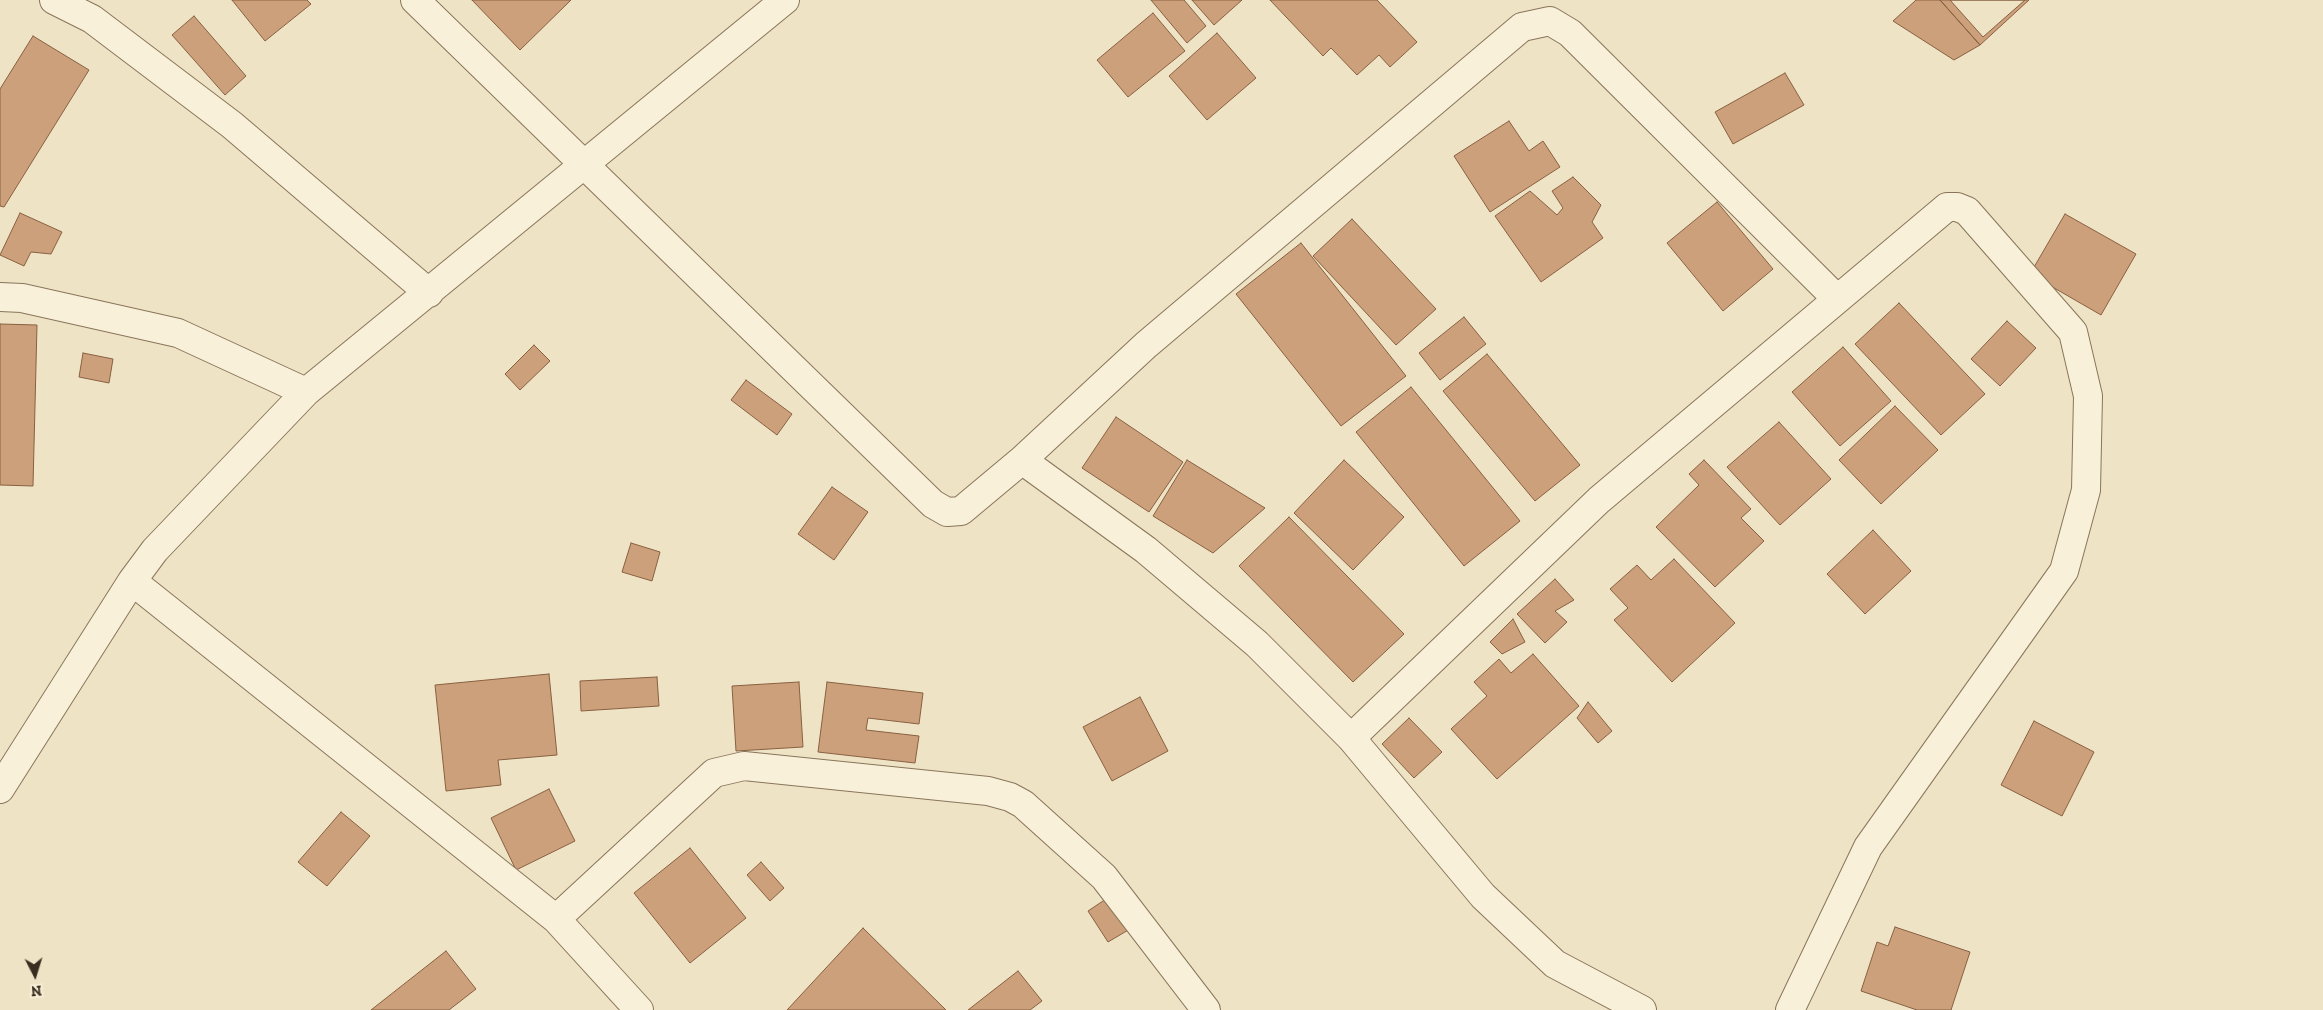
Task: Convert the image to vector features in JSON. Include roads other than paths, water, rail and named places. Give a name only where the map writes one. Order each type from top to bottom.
[{"type":"street","points":[[54,0],[92,18],[232,125],[429,293]]},
{"type":"street","points":[[415,0],[933,504],[947,512],[961,510],[1022,460],[1146,345],[1522,27],[1550,21],[1570,33],[1837,299]]},
{"type":"street","points":[[0,789],[132,581],[155,550],[306,392],[785,0]]},
{"type":"street","points":[[1352,738],[1600,500],[1947,207],[1957,207],[1967,211],[2072,332],[2088,396],[2086,490],[2064,571],[1868,847],[1790,1010]]},
{"type":"street","points":[[0,297],[22,298],[178,333],[306,392]]},
{"type":"street","points":[[1022,460],[1154,556],[1257,644],[1352,738],[1483,896],[1541,951],[1556,964],[1642,1010]]},
{"type":"street","points":[[132,581],[556,919],[639,1010]]},
{"type":"street","points":[[556,919],[714,773],[744,766],[988,791],[1010,797],[1023,804],[1104,877],[1206,1010]]}]
